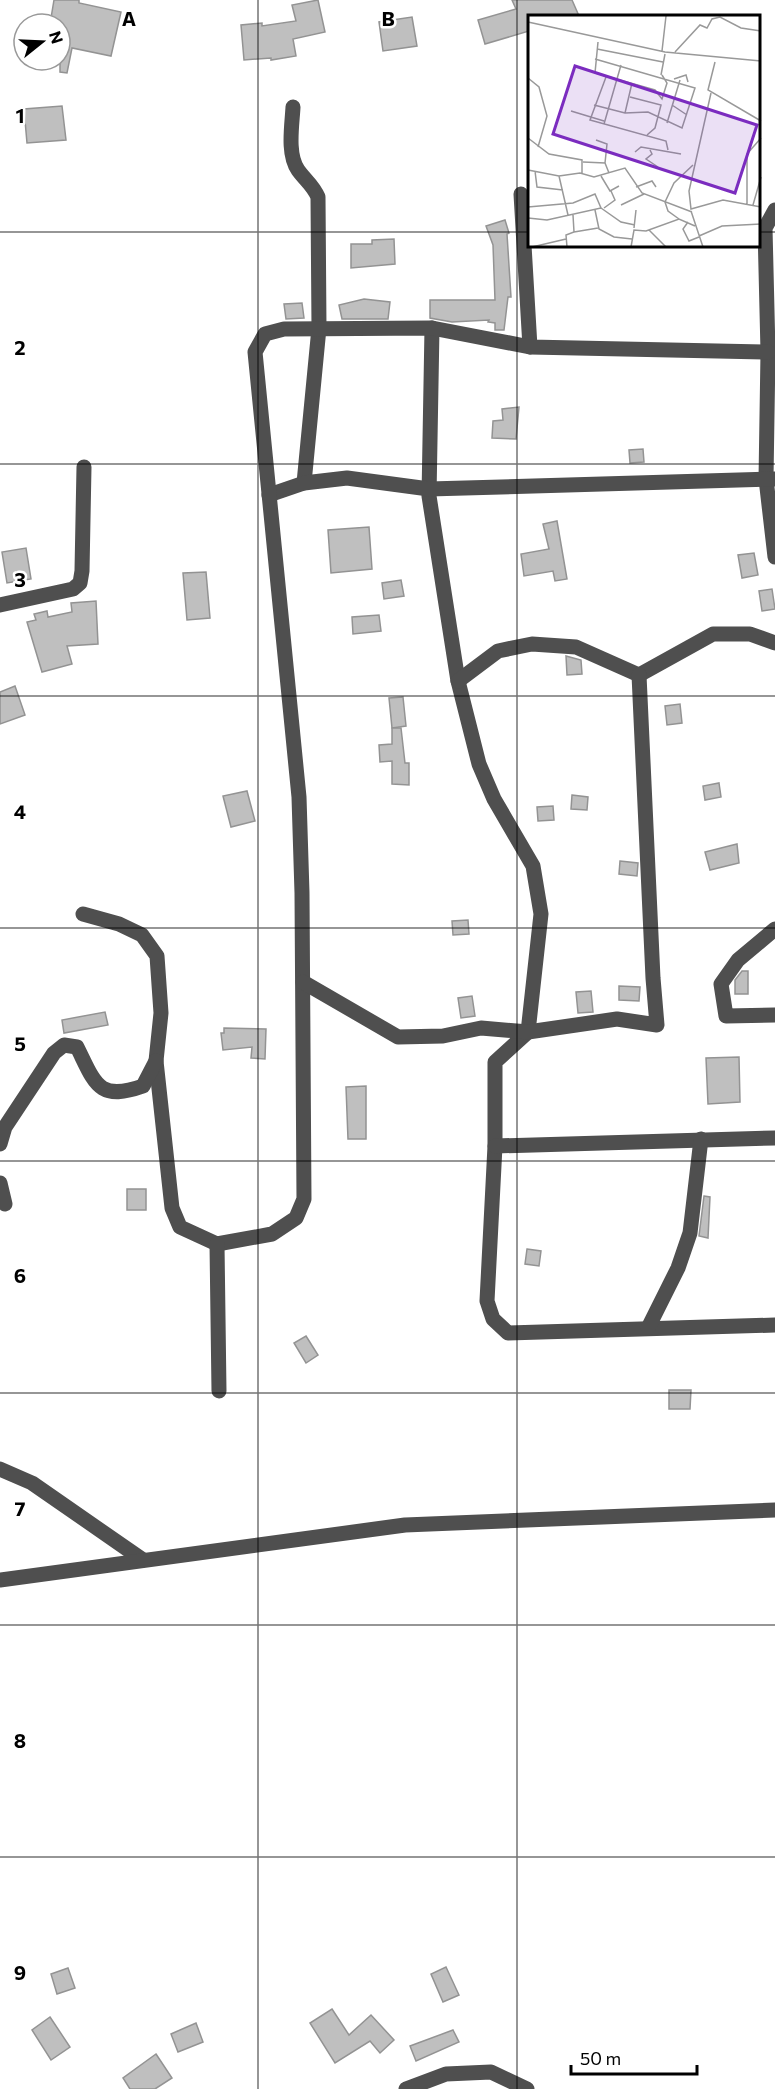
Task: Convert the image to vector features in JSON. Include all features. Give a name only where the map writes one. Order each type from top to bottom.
[{"type":"street","points":[[292,107],[292,156],[297,169],[313,186],[318,197],[319,328],[304,483]]},
{"type":"street","points":[[521,194],[530,347]]},
{"type":"street","points":[[775,210],[765,228],[775,557]]},
{"type":"street","points":[[432,328],[429,489],[458,681],[483,772],[494,798],[533,866],[541,914],[528,1032],[495,1062],[495,1146],[487,1300],[494,1319],[508,1333],[775,1325]]},
{"type":"street","points":[[83,914],[119,924],[142,935],[158,956],[161,1013],[156,1061],[172,1208],[180,1227],[217,1244],[272,1234],[296,1218],[304,1199],[303,982],[299,797],[255,352],[265,334],[284,329],[432,328],[530,347],[768,352]]},
{"type":"street","points":[[0,605],[73,589],[80,583],[84,467]]},
{"type":"street","points":[[269,495],[304,483],[347,478],[429,489],[771,479]]},
{"type":"street","points":[[639,675],[713,634],[750,634],[775,643]]},
{"type":"street","points":[[458,681],[498,651],[532,644],[576,647],[639,675]]},
{"type":"street","points":[[303,982],[398,1037],[443,1036],[481,1028],[528,1032],[617,1019],[657,1025],[652,966],[639,675]]},
{"type":"street","points":[[775,929],[738,960],[721,984],[726,1016],[775,1015]]},
{"type":"street","points":[[0,1144],[5,1127],[54,1053],[64,1045],[77,1047],[94,1083],[108,1091],[125,1092],[144,1086],[156,1061]]},
{"type":"street","points":[[495,1146],[775,1138]]},
{"type":"street","points":[[648,1328],[678,1268],[690,1233],[701,1139]]},
{"type":"street","points":[[0,1184],[5,1204]]},
{"type":"street","points":[[217,1244],[219,1391]]},
{"type":"street","points":[[0,1469],[32,1483],[143,1560]]},
{"type":"street","points":[[0,1580],[405,1525],[775,1510]]},
{"type":"street","points":[[406,2089],[446,2074],[491,2072],[527,2089]]},
{"type":"building","points":[[54,0],[79,0],[79,3],[121,12],[111,56],[72,48],[72,12],[52,12]]},
{"type":"building","points":[[318,0],[325,32],[293,39],[296,56],[271,60],[271,58],[244,60],[241,25],[262,23],[262,26],[296,21],[292,5]]},
{"type":"building","points":[[512,0],[572,0],[579,15],[528,15],[528,31],[485,44],[478,20],[516,9]]},
{"type":"building","points":[[412,17],[417,46],[383,51],[379,22]]},
{"type":"building","points":[[62,106],[66,140],[27,143],[24,109]]},
{"type":"building","points":[[505,220],[509,233],[507,234],[511,297],[508,297],[504,330],[495,330],[495,323],[488,322],[489,320],[452,322],[430,318],[430,300],[495,300],[493,245],[486,226]]},
{"type":"building","points":[[394,239],[395,264],[351,268],[351,244],[372,244],[372,240]]},
{"type":"building","points":[[364,299],[390,302],[388,319],[342,319],[339,305]]},
{"type":"building","points":[[302,303],[304,318],[286,319],[284,304]]},
{"type":"building","points":[[519,407],[516,439],[492,438],[493,421],[503,420],[502,409]]},
{"type":"building","points":[[643,449],[644,462],[630,463],[629,450]]},
{"type":"building","points":[[557,521],[567,579],[555,581],[553,571],[524,576],[521,554],[549,549],[543,524]]},
{"type":"building","points":[[369,527],[372,569],[331,573],[328,530]]},
{"type":"building","points":[[26,548],[31,579],[7,583],[2,552]]},
{"type":"building","points":[[754,553],[758,575],[742,578],[738,555]]},
{"type":"building","points":[[206,572],[210,618],[187,620],[183,573]]},
{"type":"building","points":[[401,580],[404,596],[384,599],[382,583]]},
{"type":"building","points":[[772,589],[775,609],[762,611],[759,591]]},
{"type":"building","points":[[96,601],[98,644],[67,646],[72,664],[42,672],[27,622],[36,620],[34,614],[47,611],[48,617],[72,612],[71,603]]},
{"type":"building","points":[[379,615],[381,631],[353,634],[352,617]]},
{"type":"building","points":[[566,656],[581,660],[582,674],[567,675]]},
{"type":"building","points":[[15,686],[25,715],[0,724],[0,692]]},
{"type":"building","points":[[403,697],[406,726],[392,728],[389,698]]},
{"type":"building","points":[[680,704],[682,723],[667,725],[665,706]]},
{"type":"building","points":[[392,728],[401,728],[405,763],[409,763],[409,785],[392,784],[392,761],[380,762],[379,745],[392,744]]},
{"type":"building","points":[[719,783],[721,797],[705,800],[703,786]]},
{"type":"building","points":[[247,791],[255,821],[231,827],[223,796]]},
{"type":"building","points":[[572,795],[588,797],[587,810],[571,809]]},
{"type":"building","points":[[553,806],[554,820],[538,821],[537,807]]},
{"type":"building","points":[[737,844],[739,863],[710,870],[705,852]]},
{"type":"building","points":[[620,861],[638,863],[637,876],[619,874]]},
{"type":"building","points":[[468,920],[469,934],[453,935],[452,921]]},
{"type":"building","points":[[742,971],[748,971],[748,994],[735,994],[735,980]]},
{"type":"building","points":[[619,986],[640,987],[639,1001],[619,1000]]},
{"type":"building","points":[[591,991],[593,1012],[578,1013],[576,992]]},
{"type":"building","points":[[472,996],[475,1016],[461,1018],[458,998]]},
{"type":"building","points":[[105,1012],[108,1025],[64,1033],[62,1020]]},
{"type":"building","points":[[224,1028],[266,1029],[265,1059],[251,1058],[252,1047],[223,1050],[221,1033],[224,1033]]},
{"type":"building","points":[[739,1057],[740,1102],[708,1104],[706,1058]]},
{"type":"building","points":[[366,1086],[366,1139],[348,1139],[346,1087]]},
{"type":"building","points":[[127,1189],[146,1189],[146,1210],[127,1210]]},
{"type":"building","points":[[704,1196],[710,1197],[708,1238],[699,1236]]},
{"type":"building","points":[[527,1249],[541,1251],[539,1266],[525,1264]]},
{"type":"building","points":[[306,1336],[318,1355],[306,1363],[294,1343]]},
{"type":"building","points":[[669,1390],[691,1390],[690,1409],[669,1409]]},
{"type":"building","points":[[446,1967],[459,1995],[443,2002],[431,1974]]},
{"type":"building","points":[[68,1968],[75,1988],[57,1994],[51,1974]]},
{"type":"building","points":[[332,2009],[349,2035],[371,2015],[394,2040],[380,2053],[370,2041],[335,2063],[310,2023]]},
{"type":"building","points":[[50,2017],[70,2047],[51,2060],[32,2030]]},
{"type":"building","points":[[196,2023],[203,2042],[178,2052],[171,2034]]},
{"type":"building","points":[[453,2030],[459,2042],[416,2061],[410,2046]]},
{"type":"building","points":[[156,2054],[172,2078],[155,2089],[130,2089],[123,2078]]}]
